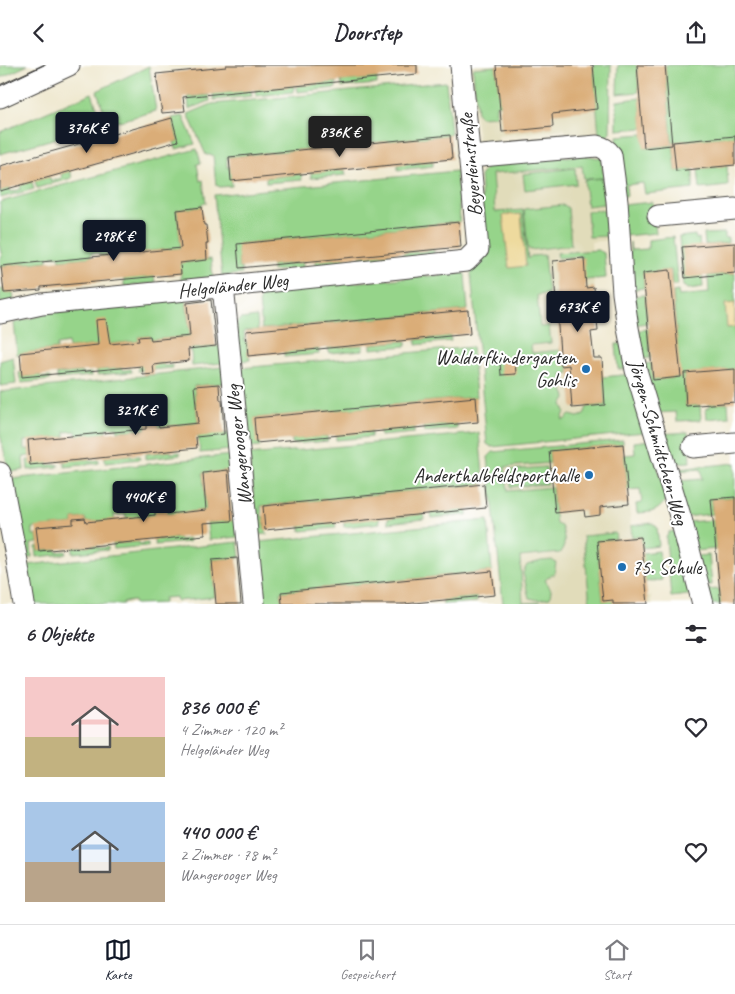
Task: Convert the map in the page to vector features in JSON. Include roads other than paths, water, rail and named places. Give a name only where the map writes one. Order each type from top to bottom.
[{"type":"street","points":[[0,97],[69,65]]},
{"type":"street","name":"Beyerleinstraße","points":[[461,65],[478,249],[466,261]]},
{"type":"street","name":"Jörgen-Schmidtchen-Weg","points":[[469,157],[597,146],[608,150],[611,155],[616,192],[623,293],[636,370],[681,519],[703,604]]},
{"type":"street","points":[[658,216],[735,209]]},
{"type":"street","name":"Helgoländer Weg","points":[[0,313],[42,303],[466,261]]},
{"type":"street","name":"Wangerooger Weg","points":[[218,287],[224,296],[254,604]]},
{"type":"street","points":[[693,447],[735,443]]},
{"type":"street","points":[[0,473],[24,604]]},
{"type":"tram line","points":[[0,86],[44,65]]},
{"type":"place","name":"Waldorfkindergarten Gohlis","points":[[586,369]]},
{"type":"place","name":"Anderthalbfeldsporthalle","points":[[589,475]]},
{"type":"place","name":"75. Schule","points":[[622,567]]}]
